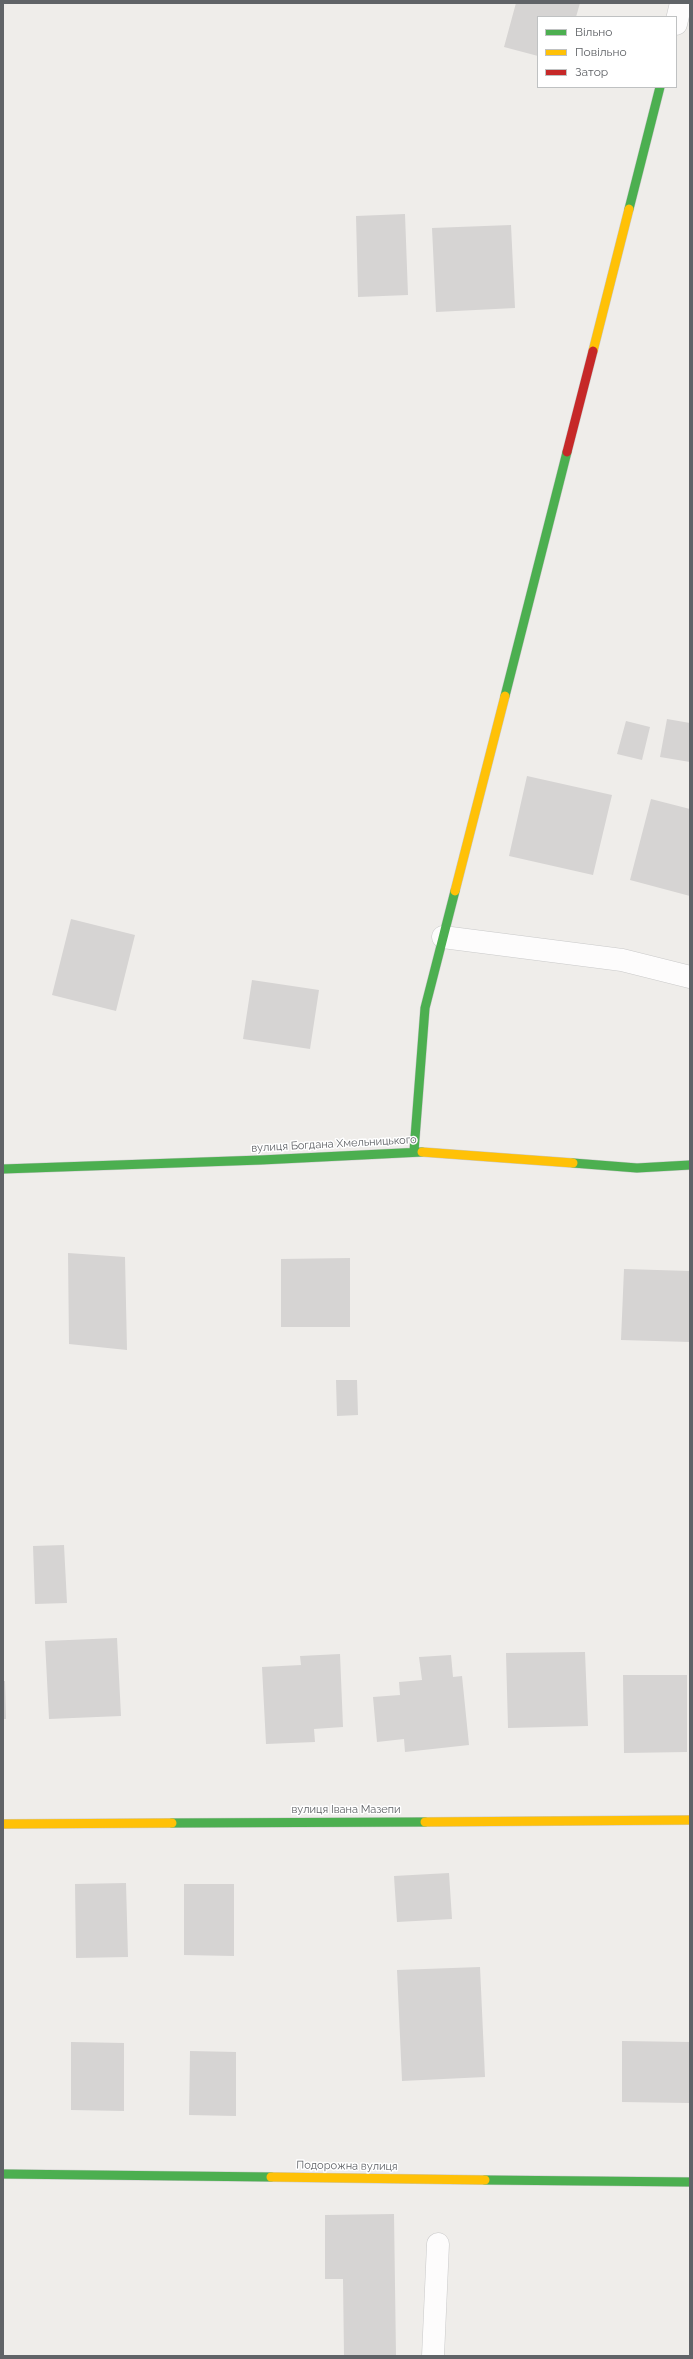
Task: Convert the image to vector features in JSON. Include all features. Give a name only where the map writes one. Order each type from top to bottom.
[{"type":"street","points":[[677,20],[681,3]]},
{"type":"street","points":[[414,1151],[425,1008],[660,88]]},
{"type":"street","points":[[443,937],[622,960],[690,977]]},
{"type":"street","name":"вулиця Богдана Хмельницького","points":[[3,1169],[261,1160],[414,1151],[636,1168],[690,1165]]},
{"type":"street","name":"вулиця Івана Мазепи","points":[[3,1824],[690,1820]]},
{"type":"street","name":"Подорожна вулиця","points":[[3,2174],[690,2182]]},
{"type":"street","points":[[434,2356],[438,2244]]},
{"type":"building","points":[[516,3],[580,3],[576,16],[537,16],[537,56],[504,47]]},
{"type":"building","points":[[405,214],[408,295],[358,297],[356,216]]},
{"type":"building","points":[[511,225],[515,308],[436,312],[432,228]]},
{"type":"building","points":[[667,719],[690,723],[690,762],[660,757]]},
{"type":"building","points":[[626,721],[650,727],[642,760],[617,754]]},
{"type":"building","points":[[527,776],[612,795],[593,875],[509,856]]},
{"type":"building","points":[[651,799],[690,809],[690,896],[630,880]]},
{"type":"building","points":[[71,919],[135,935],[116,1011],[52,995]]},
{"type":"building","points":[[252,980],[319,990],[310,1049],[243,1039]]},
{"type":"building","points":[[68,1253],[125,1257],[127,1350],[69,1344]]},
{"type":"building","points":[[350,1258],[350,1327],[281,1327],[281,1259]]},
{"type":"building","points":[[624,1269],[690,1271],[690,1342],[621,1340]]},
{"type":"building","points":[[336,1380],[357,1380],[358,1415],[337,1416]]},
{"type":"building","points":[[64,1545],[67,1603],[35,1604],[33,1546]]},
{"type":"building","points":[[117,1638],[121,1716],[49,1719],[45,1641]]},
{"type":"building","points":[[585,1652],[588,1726],[508,1728],[506,1653]]},
{"type":"building","points":[[340,1654],[343,1727],[314,1729],[315,1742],[266,1744],[262,1667],[301,1665],[300,1656]]},
{"type":"building","points":[[451,1655],[453,1677],[462,1676],[469,1745],[405,1752],[404,1739],[377,1742],[373,1697],[400,1695],[399,1682],[422,1680],[419,1657]]},
{"type":"building","points":[[623,1675],[687,1675],[687,1752],[624,1753]]},
{"type":"building","points":[[3,1681],[5,1681],[6,1719],[3,1719]]},
{"type":"building","points":[[449,1873],[452,1919],[397,1922],[394,1876]]},
{"type":"building","points":[[126,1883],[128,1957],[76,1958],[75,1884]]},
{"type":"building","points":[[184,1884],[234,1884],[234,1956],[184,1955]]},
{"type":"building","points":[[480,1967],[485,2077],[402,2081],[397,1970]]},
{"type":"building","points":[[622,2041],[690,2042],[690,2103],[622,2102]]},
{"type":"building","points":[[71,2042],[124,2043],[124,2111],[71,2110]]},
{"type":"building","points":[[190,2051],[236,2052],[236,2116],[189,2115]]},
{"type":"building","points":[[394,2214],[396,2356],[344,2356],[343,2279],[325,2279],[325,2215]]},
{"type":"traffic: fast","points":[[629,209],[660,88]]},
{"type":"traffic: fast","points":[[505,696],[567,452]]},
{"type":"traffic: fast","points":[[414,1151],[425,1008],[455,891]]},
{"type":"traffic: fast","points":[[3,1169],[261,1160],[422,1152]]},
{"type":"traffic: fast","points":[[573,1163],[637,1168],[690,1165]]},
{"type":"traffic: fast","points":[[172,1823],[425,1822]]},
{"type":"traffic: fast","points":[[3,2174],[271,2177]]},
{"type":"traffic: fast","points":[[485,2180],[690,2182]]},
{"type":"traffic: slow","points":[[593,351],[629,209]]},
{"type":"traffic: slow","points":[[455,891],[505,696]]},
{"type":"traffic: slow","points":[[422,1152],[573,1163]]},
{"type":"traffic: slow","points":[[425,1822],[690,1820]]},
{"type":"traffic: slow","points":[[3,1824],[172,1823]]},
{"type":"traffic: slow","points":[[271,2177],[485,2180]]},
{"type":"traffic: jam","points":[[567,452],[593,351]]}]
